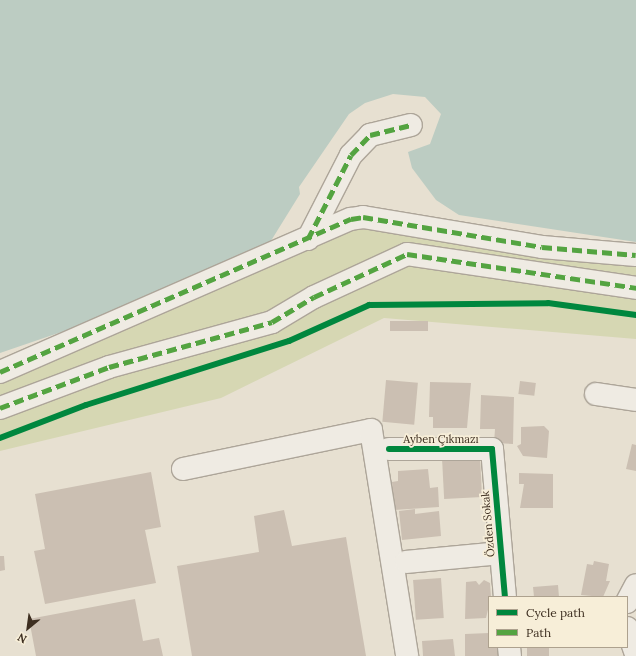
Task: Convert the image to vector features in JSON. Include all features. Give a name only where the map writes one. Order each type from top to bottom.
[{"type":"street","points":[[308,238],[351,155],[370,135],[412,125]]},
{"type":"street","points":[[0,372],[351,219],[363,217],[542,247],[636,255]]},
{"type":"street","points":[[0,408],[109,367],[272,322],[314,297],[407,254],[636,288]]},
{"type":"street","points":[[596,394],[636,400]]},
{"type":"street","points":[[183,469],[371,430],[406,656]]},
{"type":"street","name":"Ayben Çıkmazı","points":[[389,449],[492,449]]},
{"type":"street","name":"Özden Sokak","points":[[492,449],[505,596]]},
{"type":"street","points":[[406,562],[501,553]]},
{"type":"street","points":[[628,600],[636,585]]},
{"type":"street","points":[[628,631],[636,654]]},
{"type":"green space","points":[[372,218],[636,250],[636,339],[384,318],[221,398],[0,451],[0,379]]},
{"type":"shaded area","points":[[0,0],[636,0],[636,242],[459,215],[436,200],[412,168],[408,152],[430,144],[441,114],[425,97],[393,94],[365,103],[349,114],[299,187],[300,194],[269,244],[76,327],[0,353]]},
{"type":"building","points":[[390,321],[428,321],[428,331],[390,331]]},
{"type":"building","points":[[386,380],[418,383],[414,425],[382,422]]},
{"type":"building","points":[[520,381],[536,383],[534,396],[518,394]]},
{"type":"building","points":[[430,382],[471,383],[467,428],[433,428],[433,417],[429,417]]},
{"type":"building","points":[[481,395],[514,397],[513,444],[494,443],[495,429],[480,429]]},
{"type":"building","points":[[544,426],[549,431],[547,458],[523,456],[517,446],[521,444],[521,427]]},
{"type":"building","points":[[632,444],[636,445],[636,471],[626,469]]},
{"type":"building","points":[[480,457],[482,497],[444,499],[442,459]]},
{"type":"building","points":[[428,469],[430,488],[438,487],[439,507],[394,510],[392,482],[398,481],[398,471]]},
{"type":"building","points":[[151,472],[161,527],[145,530],[156,583],[45,604],[34,551],[45,549],[35,494]]},
{"type":"building","points":[[519,473],[553,474],[553,508],[520,508],[524,484],[519,484]]},
{"type":"building","points":[[415,509],[415,514],[439,511],[441,536],[402,540],[399,511]]},
{"type":"building","points":[[284,510],[292,546],[346,537],[366,656],[192,656],[177,566],[259,552],[254,516]]},
{"type":"building","points":[[0,556],[4,556],[5,570],[0,571]]},
{"type":"building","points":[[594,561],[609,564],[606,581],[610,581],[603,596],[581,595],[587,564],[593,565]]},
{"type":"building","points":[[441,578],[444,618],[416,620],[413,580]]},
{"type":"building","points":[[484,580],[490,583],[491,596],[488,596],[488,610],[486,618],[465,619],[466,582],[476,581],[479,585]]},
{"type":"building","points":[[558,585],[559,596],[534,596],[533,587]]},
{"type":"building","points":[[135,599],[143,641],[159,638],[163,656],[36,656],[29,619]]},
{"type":"building","points":[[488,633],[488,648],[500,648],[501,656],[465,656],[465,634]]},
{"type":"building","points":[[453,639],[455,656],[423,656],[422,641]]},
{"type":"building","points":[[527,648],[549,648],[549,656],[527,656]]},
{"type":"marked path","points":[[308,239],[351,155],[370,135],[411,125]]},
{"type":"marked path","points":[[0,372],[351,219],[363,217],[542,247],[636,255]]},
{"type":"marked path","points":[[0,408],[109,367],[272,322],[314,297],[407,254],[636,288]]},
{"type":"cycle path","points":[[0,438],[86,405],[289,341],[369,305],[548,303],[636,315]]},
{"type":"cycle path","points":[[389,449],[492,449],[505,596]]}]
